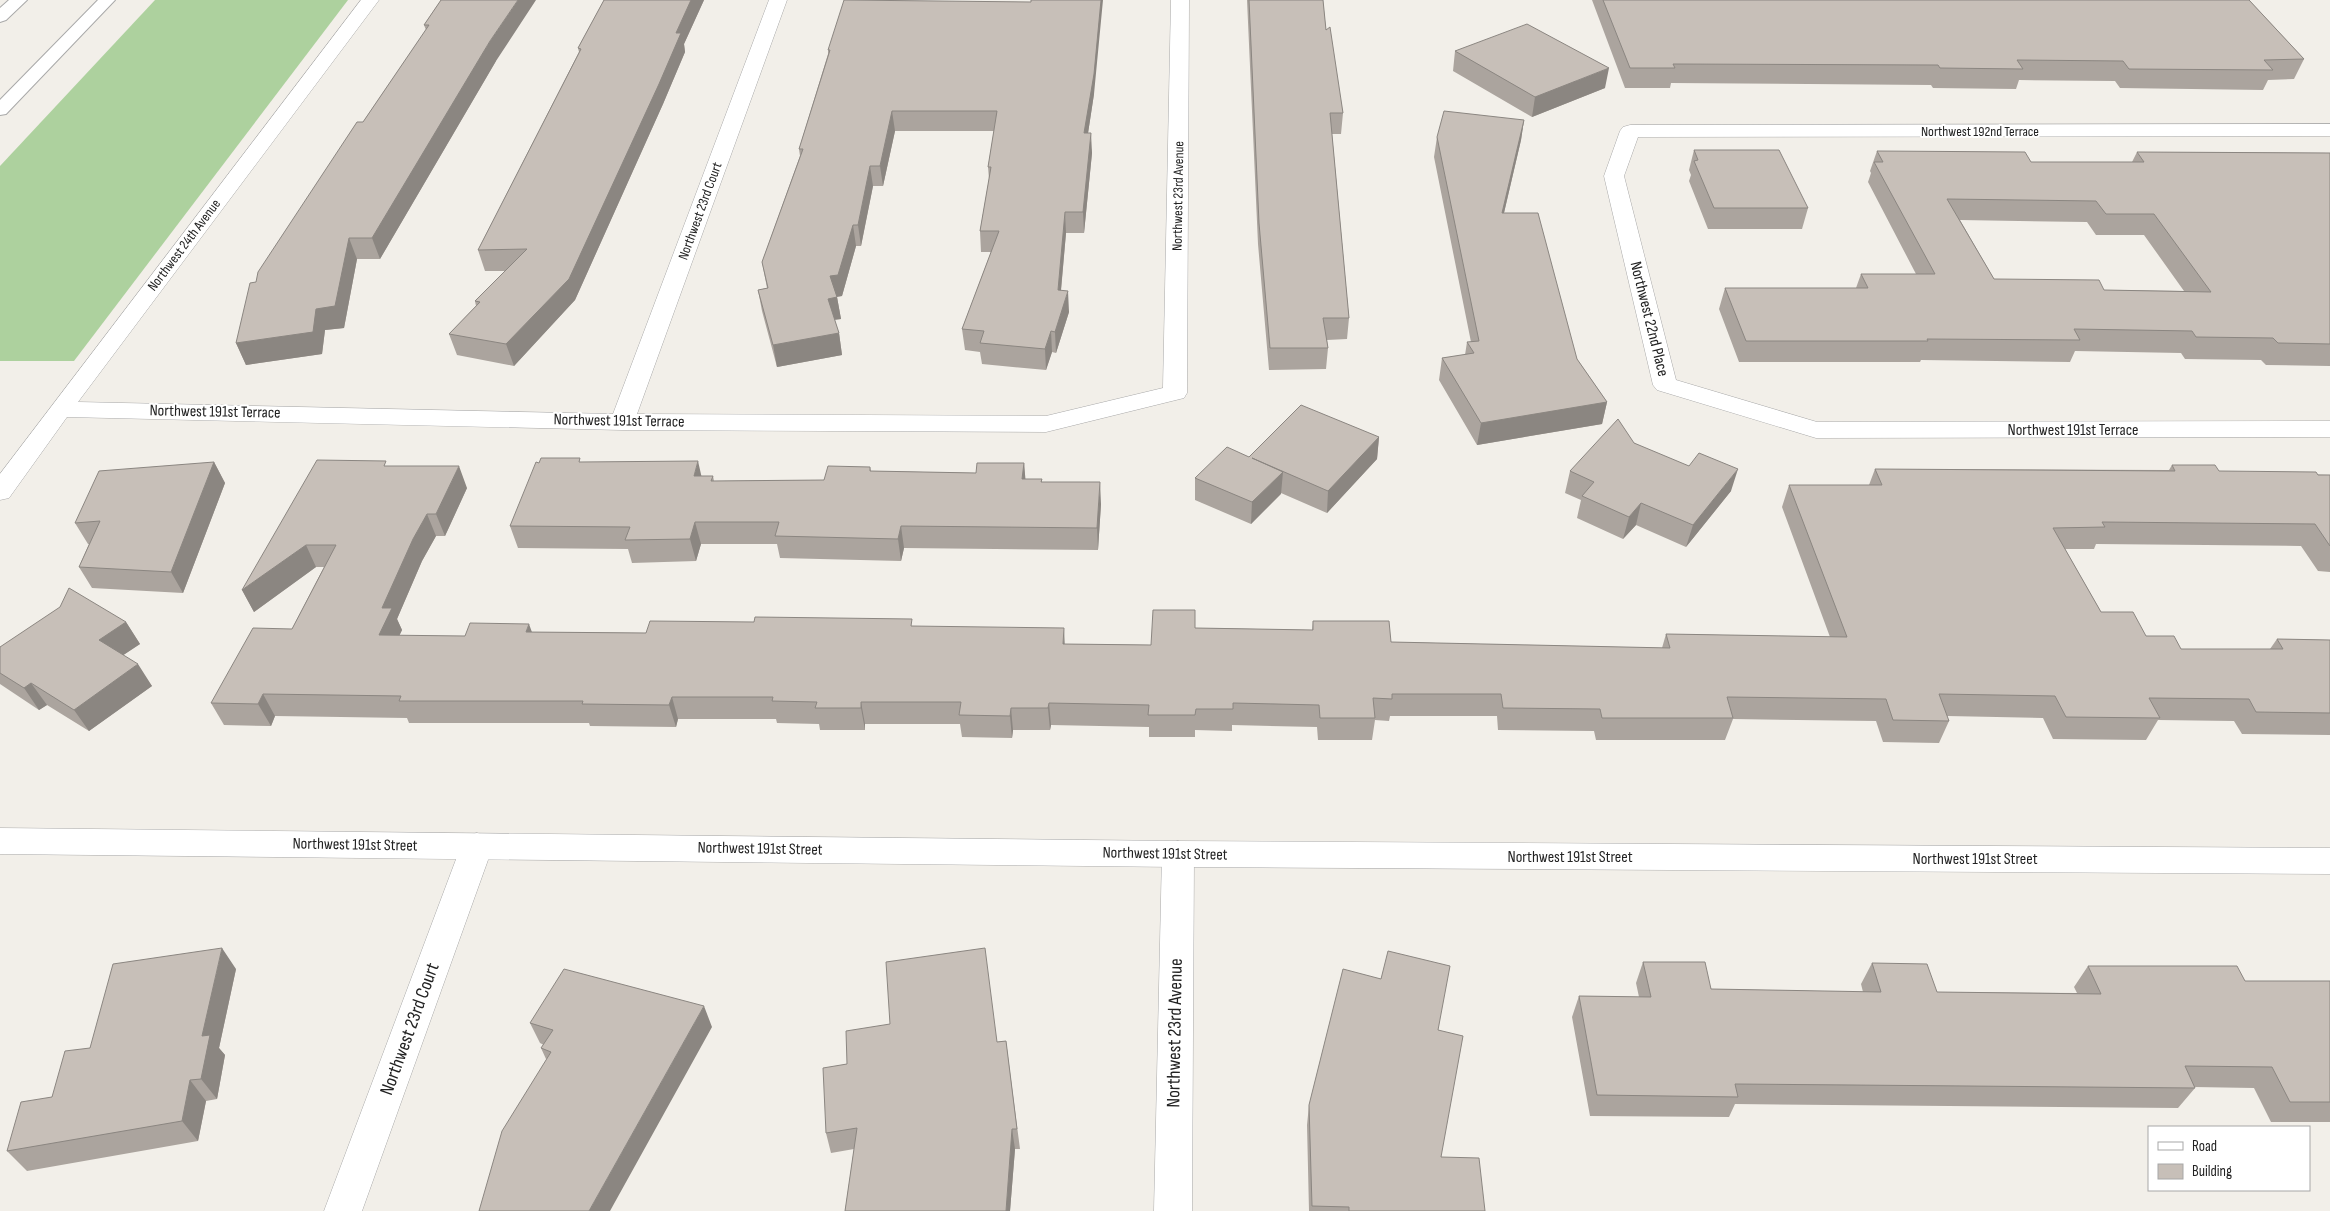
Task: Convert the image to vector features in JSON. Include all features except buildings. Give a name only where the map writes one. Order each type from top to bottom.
[{"type":"street","name":"Northwest 24th Avenue","points":[[0,492],[60,409],[370,0]]},
{"type":"street","name":"Northwest 23rd Court","points":[[622,422],[778,0]]},
{"type":"street","name":"Northwest 23rd Avenue","points":[[1175,392],[1180,0]]},
{"type":"street","name":"Northwest 192nd Terrace","points":[[1630,131],[2330,130]]},
{"type":"street","name":"Northwest 22nd Place","points":[[1630,131],[1614,176],[1665,385],[1816,430]]},
{"type":"street","name":"Northwest 191st Terrace","points":[[60,409],[622,422],[1046,424],[1175,392]]},
{"type":"street","name":"Northwest 191st Terrace","points":[[1816,430],[2330,430]]},
{"type":"street","name":"Northwest 191st Street","points":[[0,841],[1178,854],[2330,862]]},
{"type":"street","name":"Northwest 23rd Court","points":[[343,1211],[477,846]]},
{"type":"street","name":"Northwest 23rd Avenue","points":[[1173,1211],[1178,854]]},
{"type":"lane","points":[[0,18],[19,0]]},
{"type":"lane","points":[[0,110],[107,0]]},
{"type":"green space","points":[[155,0],[348,0],[74,361],[0,361],[0,166]]}]
